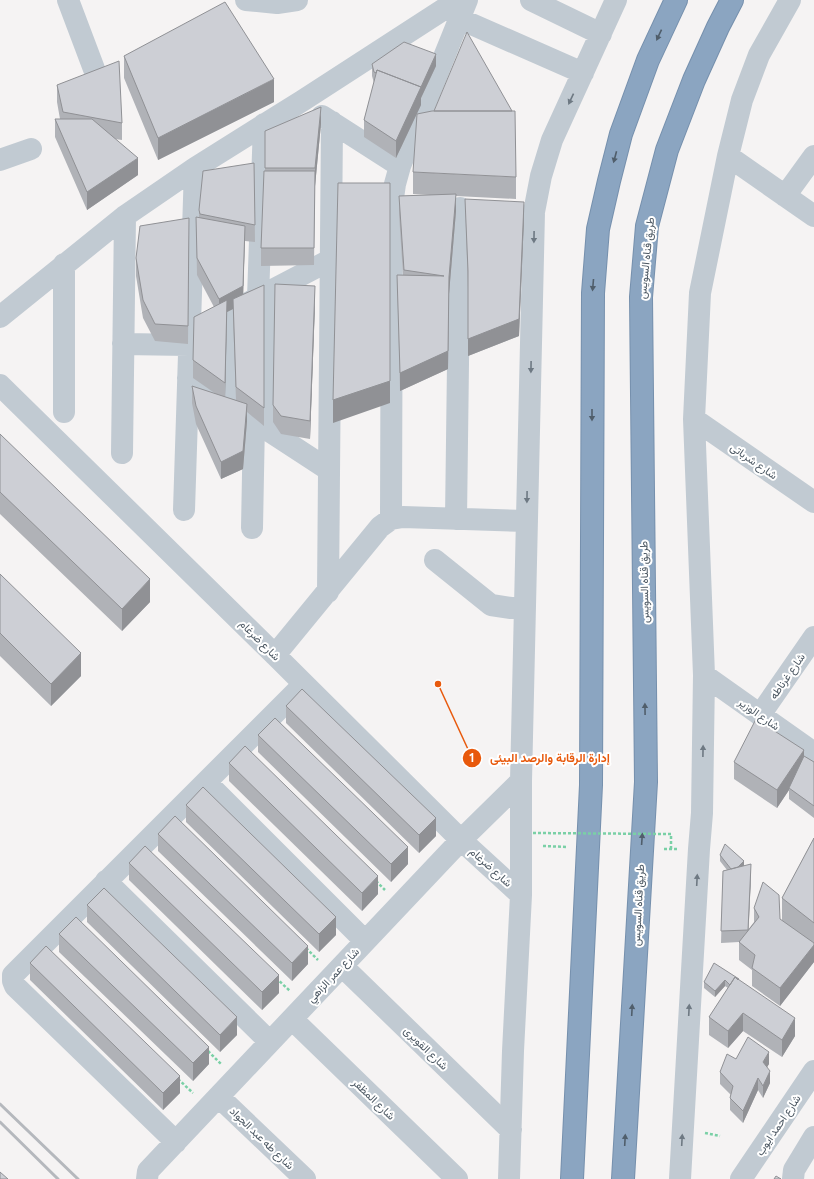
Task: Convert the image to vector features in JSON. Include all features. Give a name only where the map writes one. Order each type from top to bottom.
[{"type":"highway","points":[[572,1179],[592,777],[593,293],[598,229],[621,134],[648,60],[676,0]]},
{"type":"highway","name":"طريق قناه السويس","points":[[623,1179],[646,782],[641,297],[647,226],[667,150],[694,80],[732,0]]},
{"type":"street","points":[[68,0],[94,69]]},
{"type":"street","points":[[246,0],[277,3],[297,0]]},
{"type":"street","points":[[531,0],[601,34]]},
{"type":"street","points":[[509,1179],[512,1051],[521,895],[527,840],[520,781],[534,212],[541,176],[552,140],[616,0]]},
{"type":"street","points":[[680,1179],[702,813],[704,675],[694,419],[700,293],[728,156],[742,100],[759,55],[790,0]]},
{"type":"street","points":[[462,6],[582,73]]},
{"type":"street","points":[[0,317],[125,216],[195,168],[264,124],[462,6]]},
{"type":"street","points":[[391,519],[392,205],[395,184],[400,166],[462,6]]},
{"type":"street","points":[[302,102],[400,166]]},
{"type":"street","points":[[328,592],[332,122]]},
{"type":"street","points":[[252,528],[262,426],[265,294],[264,124]]},
{"type":"street","points":[[0,160],[31,149]]},
{"type":"street","points":[[728,156],[814,216]]},
{"type":"street","points":[[785,196],[814,156]]},
{"type":"street","points":[[184,510],[195,168]]},
{"type":"street","points":[[392,205],[415,206]]},
{"type":"street","points":[[438,207],[482,209]]},
{"type":"street","points":[[456,518],[460,208]]},
{"type":"street","points":[[512,211],[534,212]]},
{"type":"street","points":[[122,453],[125,216]]},
{"type":"street","points":[[124,344],[190,339],[231,312],[330,260]]},
{"type":"street","points":[[64,264],[64,412]]},
{"type":"street","points":[[231,312],[231,406]]},
{"type":"street","points":[[188,378],[329,470]]},
{"type":"street","name":"شارع ضرغام","points":[[0,385],[461,840],[521,895]]},
{"type":"street","name":"شارع شرباتى","points":[[694,419],[814,502]]},
{"type":"street","points":[[275,655],[380,527],[391,519],[403,517],[527,521]]},
{"type":"street","points":[[435,560],[491,605],[511,608],[525,608]]},
{"type":"street","name":"شارع غرناطه","points":[[760,715],[814,637]]},
{"type":"street","name":"شارع الوزير","points":[[704,675],[814,753]]},
{"type":"street","points":[[176,1142],[15,986],[13,976],[304,684]]},
{"type":"street","name":"شارع عمر الزاهي","points":[[147,1175],[176,1142],[400,904],[520,781]]},
{"type":"street","points":[[206,782],[365,941]]},
{"type":"street","points":[[106,882],[270,1042]]},
{"type":"street","name":"شارع القويرى","points":[[338,970],[511,1130]]},
{"type":"street","name":"شارع المظفر","points":[[298,1012],[457,1179]]},
{"type":"street","name":"شارع احمد ايوب","points":[[741,1179],[814,1071]]},
{"type":"street","name":"شارع طه عبد الجواد","points":[[214,1102],[305,1179]]},
{"type":"street","points":[[794,1179],[794,1170],[814,1137]]},
{"type":"path","points":[[527,840],[672,834],[671,849]]},
{"type":"path","points":[[527,840],[533,846],[589,847]]},
{"type":"path","points":[[641,848],[699,849]]},
{"type":"path","points":[[371,876],[400,904]]},
{"type":"path","points":[[305,948],[338,970]]},
{"type":"path","points":[[271,972],[298,1012]]},
{"type":"path","points":[[208,1050],[236,1078]]},
{"type":"path","points":[[175,1075],[214,1102]]},
{"type":"building","points":[[225,2],[274,79],[158,138],[124,56]]},
{"type":"building","points":[[467,32],[512,111],[434,111]]},
{"type":"building","points":[[404,42],[436,54],[421,87],[377,70],[376,73],[374,72],[372,64]]},
{"type":"building","points":[[119,61],[122,123],[63,112],[57,85]]},
{"type":"building","points":[[377,70],[421,87],[396,141],[364,120]]},
{"type":"building","points":[[321,107],[315,168],[265,168],[265,131]]},
{"type":"building","points":[[432,111],[515,111],[516,177],[413,172],[417,114]]},
{"type":"building","points":[[55,119],[92,119],[138,158],[87,192]]},
{"type":"building","points":[[254,163],[255,225],[200,214],[199,210],[203,171]]},
{"type":"building","points":[[264,171],[315,171],[314,248],[261,248]]},
{"type":"building","points":[[338,183],[390,183],[390,381],[333,400]]},
{"type":"building","points":[[456,194],[449,277],[448,351],[400,373],[397,275],[444,276],[404,270],[399,196]]},
{"type":"building","points":[[465,199],[524,202],[519,319],[468,339],[468,271]]},
{"type":"building","points":[[196,217],[245,226],[243,286],[219,299],[197,258]]},
{"type":"building","points":[[189,218],[188,326],[155,324],[143,300],[136,258],[140,226]]},
{"type":"building","points":[[275,284],[315,286],[310,421],[281,416],[273,405]]},
{"type":"building","points":[[264,285],[264,408],[236,387],[233,299]]},
{"type":"building","points":[[227,300],[225,383],[193,360],[194,317]]},
{"type":"building","points":[[192,386],[247,404],[243,451],[221,462],[196,406]]},
{"type":"building","points":[[0,434],[150,579],[122,609],[0,492]]},
{"type":"building","points":[[0,574],[81,653],[51,684],[0,633]]},
{"type":"building","points":[[302,689],[436,818],[419,835],[286,706]]},
{"type":"building","points":[[275,718],[408,847],[391,864],[258,735]]},
{"type":"building","points":[[756,719],[804,750],[777,790],[734,762]]},
{"type":"building","points":[[245,746],[378,876],[362,893],[229,763]]},
{"type":"building","points":[[804,756],[814,762],[814,806],[789,788]]},
{"type":"building","points":[[203,787],[336,917],[319,934],[186,805]]},
{"type":"building","points":[[175,816],[308,946],[292,963],[158,834]]},
{"type":"building","points":[[814,838],[814,923],[782,898]]},
{"type":"building","points":[[725,844],[744,861],[738,867],[731,869],[720,855]]},
{"type":"building","points":[[145,846],[279,975],[262,992],[129,863]]},
{"type":"building","points":[[751,864],[748,930],[721,931],[723,871]]},
{"type":"building","points":[[763,882],[779,895],[780,919],[814,943],[814,945],[780,988],[752,968],[755,955],[739,942],[759,917],[754,908]]},
{"type":"building","points":[[104,888],[237,1017],[220,1035],[87,905]]},
{"type":"building","points":[[76,917],[209,1047],[193,1063],[59,934]]},
{"type":"building","points":[[46,946],[180,1076],[163,1093],[30,963]]},
{"type":"building","points":[[714,963],[739,979],[738,980],[735,977],[730,985],[725,980],[715,991],[704,982]]},
{"type":"building","points":[[735,977],[795,1018],[782,1040],[743,1013],[728,1031],[709,1017]]},
{"type":"building","points":[[748,1037],[769,1052],[763,1062],[770,1071],[763,1086],[758,1078],[743,1111],[730,1098],[733,1086],[720,1072],[727,1054],[736,1059]]},
{"type":"building","points":[[0,1172],[8,1179],[0,1179]]},
{"type":"building","points":[[776,1176],[781,1179],[774,1179]]},
{"type":"railway","points":[[0,1104],[78,1179]]},
{"type":"railway","points":[[0,1122],[58,1179]]},
{"type":"place","name":"إدارة الرقابة والرصد البيئى","points":[[438,684]]}]
